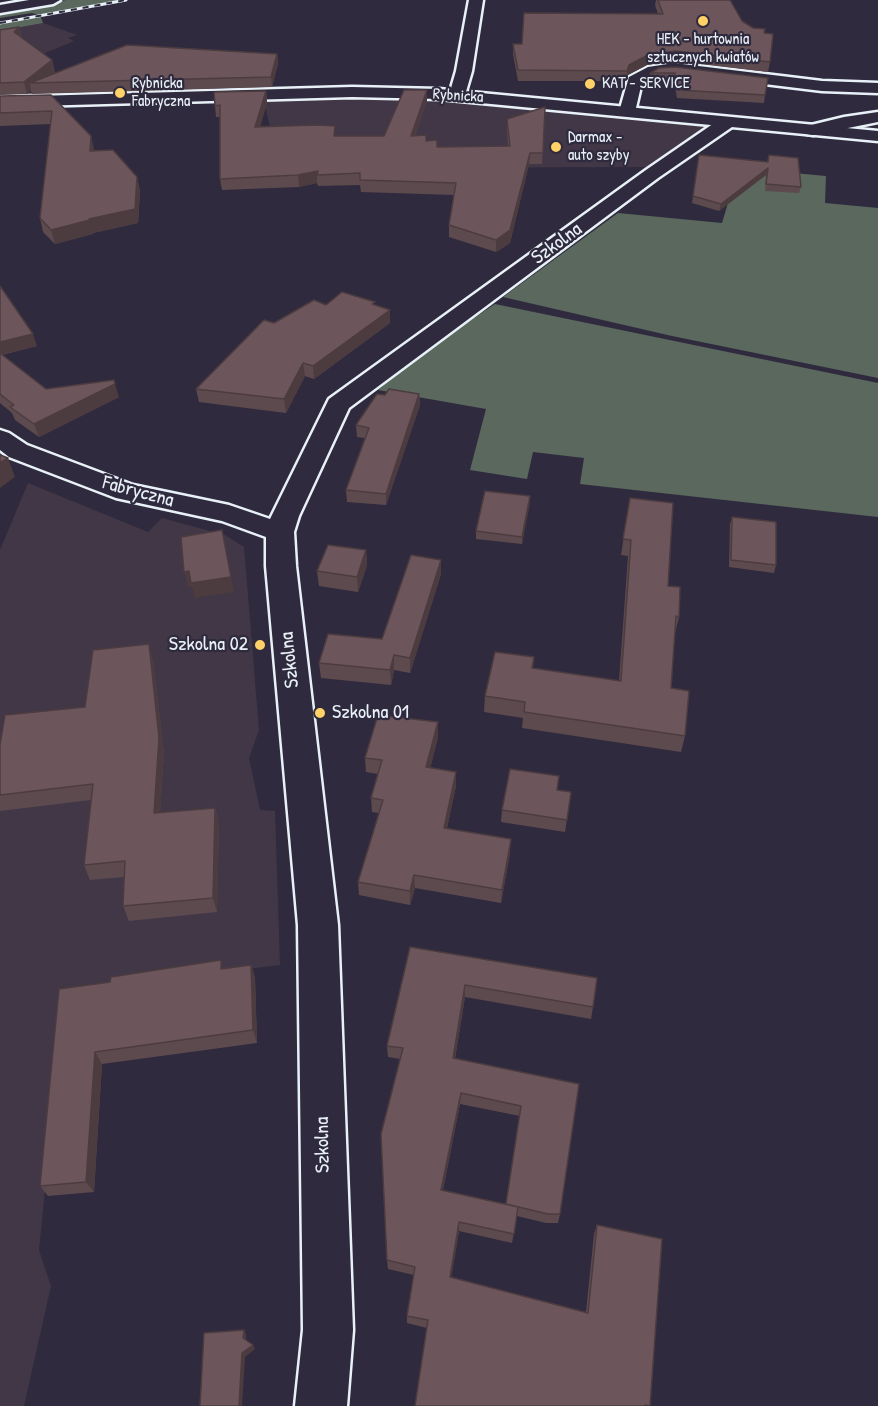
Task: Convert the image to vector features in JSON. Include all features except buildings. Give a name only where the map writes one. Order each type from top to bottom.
[{"type":"street","points":[[3,7],[53,0]]},
{"type":"street","points":[[457,95],[464,71],[476,0]]},
{"type":"street","points":[[627,112],[635,80],[652,70],[674,68],[822,86],[878,88]]},
{"type":"street","name":"Rybnicka","points":[[0,102],[352,92],[457,95],[878,136]]},
{"type":"street","points":[[813,130],[878,117]]},
{"type":"street","name":"Szkolna","points":[[321,1406],[328,1330],[318,925],[280,566],[280,532],[304,474],[338,404],[652,174],[726,123]]},
{"type":"street","name":"Fabryczna","points":[[0,438],[18,451],[126,492],[229,514],[280,532]]},
{"type":"shaded area","points":[[43,23],[77,35],[68,38],[74,41],[14,66],[0,31]]},
{"type":"shaded area","points":[[354,94],[457,97],[714,125],[649,167],[287,168],[270,127],[263,97]]},
{"type":"shaded area","points":[[28,483],[148,532],[162,518],[225,535],[244,547],[259,730],[249,758],[260,810],[275,811],[280,965],[65,991],[39,1250],[51,1286],[24,1406],[0,1406],[0,550]]},
{"type":"green space","points":[[66,0],[123,0],[40,15],[43,23],[0,31],[0,23],[38,15],[32,13],[0,18],[0,12]]},
{"type":"green space","points":[[750,169],[826,176],[825,203],[878,208],[878,378],[672,336],[503,297],[618,213],[722,223],[737,173]]},
{"type":"green space","points":[[495,304],[878,383],[878,517],[580,484],[584,458],[533,452],[527,479],[470,470],[486,409],[378,390],[435,344]]},
{"type":"railway","points":[[0,23],[126,0]]},
{"type":"place","name":"HEK - hurtownia sztucznych kwiatów","points":[[703,21]]},
{"type":"place","name":"KAT - SERVICE","points":[[590,84]]},
{"type":"place","name":"Rybnicka Fabryczna","points":[[120,93]]},
{"type":"place","name":"Darmax - auto szyby","points":[[556,147]]},
{"type":"place","name":"Szkolna 02","points":[[260,645]]},
{"type":"place","name":"Szkolna 01","points":[[320,713]]}]
